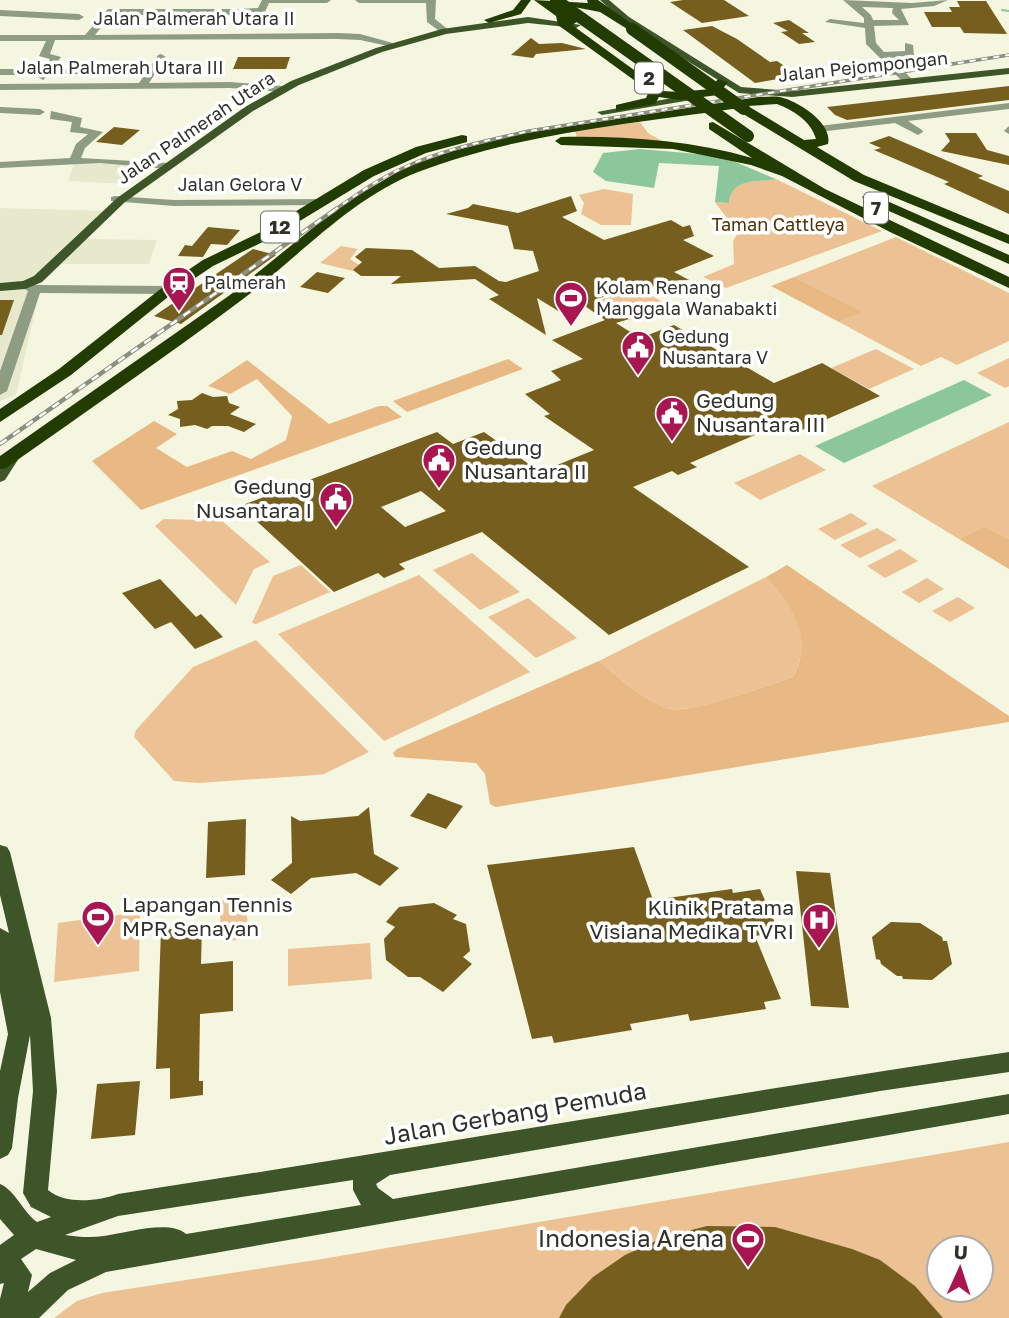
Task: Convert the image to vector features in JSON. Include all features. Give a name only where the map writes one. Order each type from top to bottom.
[{"type":"highway","points":[[489,20],[517,12],[526,0]]},
{"type":"highway","name":"7","points":[[570,0],[757,137]]},
{"type":"highway","name":"2","points":[[590,0],[609,8],[632,29],[744,109],[791,147],[830,161],[859,178],[1009,240]]},
{"type":"highway","points":[[550,2],[609,8]]},
{"type":"highway","name":"7","points":[[550,2],[840,190],[1009,271]]},
{"type":"highway","name":"2","points":[[550,2],[562,19],[580,28],[713,126],[782,172],[1009,283]]},
{"type":"highway","points":[[562,19],[655,91],[667,96],[714,92],[722,82]]},
{"type":"highway","points":[[602,112],[651,101],[655,91]]},
{"type":"highway","points":[[797,98],[797,107],[821,129],[831,144],[830,161]]},
{"type":"highway","points":[[7,459],[235,298],[288,266],[383,196],[460,156],[520,138],[653,116],[775,100],[788,104],[821,129],[824,141],[791,147]]},
{"type":"highway","name":"12","points":[[0,417],[65,372],[168,290],[208,263],[270,233],[369,173],[421,150],[518,125],[602,112]]},
{"type":"highway","points":[[653,116],[646,122],[647,128],[663,138],[674,140],[696,142],[709,139],[715,136],[713,126]]},
{"type":"highway","points":[[460,156],[535,143],[636,142],[725,153],[782,172]]},
{"type":"highway","name":"7","points":[[791,147],[890,208],[1009,260]]},
{"type":"highway","points":[[859,178],[909,208],[1009,253]]},
{"type":"main road","name":"Jalan Palmerah Utara","points":[[31,283],[118,199],[279,88],[391,44],[489,20],[525,15],[550,2]]},
{"type":"main road","name":"Jalan Pejompongan","points":[[609,8],[722,82],[739,90],[792,94],[1009,73]]},
{"type":"main road","name":"Jalan Palmerah Utara","points":[[443,30],[562,19]]},
{"type":"main road","name":"Jalan Pejompongan","points":[[775,100],[1009,73]]},
{"type":"main road","name":"12","points":[[602,112],[739,90]]},
{"type":"main road","points":[[0,285],[31,283]]},
{"type":"main road","points":[[0,477],[7,459]]},
{"type":"main road","points":[[0,852],[40,1018],[45,1091],[35,1193],[44,1203],[60,1209],[85,1210],[118,1205]]},
{"type":"main road","points":[[0,936],[19,1034],[6,1098],[0,1148]]},
{"type":"main road","name":"Jalan Gerbang Pemuda","points":[[0,1260],[34,1235],[118,1205],[389,1164],[861,1084],[1009,1062]]},
{"type":"main road","points":[[24,1318],[39,1298],[82,1269],[106,1260],[1009,1104]]},
{"type":"main road","points":[[389,1164],[372,1170],[365,1179],[365,1190],[376,1206],[391,1210]]},
{"type":"main road","points":[[0,1195],[10,1215],[34,1235],[50,1244],[80,1249],[152,1239],[174,1239],[189,1246]]},
{"type":"main road","points":[[0,1272],[13,1268],[19,1275],[8,1318]]},
{"type":"street","points":[[88,37],[102,17],[110,11],[248,12],[262,10],[266,0],[327,0]]},
{"type":"street","points":[[359,0],[431,0],[430,19],[443,30]]},
{"type":"street","points":[[838,10],[854,5],[883,3],[897,6],[944,0]]},
{"type":"street","points":[[4,13],[18,2]]},
{"type":"street","points":[[854,5],[869,24],[871,44],[908,81]]},
{"type":"street","points":[[830,22],[906,23],[897,13],[897,6]]},
{"type":"street","points":[[4,13],[81,14],[102,17]]},
{"type":"street","points":[[70,37],[83,20],[81,14]]},
{"type":"street","name":"Jalan Palmerah Utara II","points":[[0,38],[337,36],[366,38],[391,44]]},
{"type":"street","points":[[37,86],[56,57],[44,57],[52,37]]},
{"type":"street","points":[[880,55],[911,54],[908,45]]},
{"type":"street","points":[[142,85],[161,57]]},
{"type":"street","points":[[845,69],[893,67]]},
{"type":"street","points":[[0,72],[107,71]]},
{"type":"street","name":"Jalan Palmerah Utara III","points":[[0,87],[142,85],[279,88]]},
{"type":"street","points":[[821,129],[1009,106]]},
{"type":"street","points":[[0,110],[40,112]]},
{"type":"street","points":[[55,113],[54,117],[78,120],[74,130],[99,132],[80,146],[74,162]]},
{"type":"street","points":[[896,119],[918,132]]},
{"type":"street","points":[[0,165],[100,160],[164,166]]},
{"type":"street","name":"Jalan Gelora V","points":[[118,199],[174,203],[323,202]]},
{"type":"street","points":[[0,391],[31,283],[168,290]]},
{"type":"shaded area","points":[[640,149],[721,156],[776,179],[740,185],[731,195],[729,203],[715,202],[719,166],[659,163],[654,188],[606,181],[593,172],[603,153]]},
{"type":"shaded area","points":[[75,161],[144,165],[129,184],[68,181]]},
{"type":"shaded area","points":[[0,208],[109,211],[84,239],[157,240],[149,264],[61,264],[42,280],[16,395],[0,401]]},
{"type":"shaded area","points":[[794,277],[862,312],[839,322],[771,286]]},
{"type":"shaded area","points":[[508,359],[523,369],[407,412],[393,401]]},
{"type":"shaded area","points":[[247,360],[329,424],[379,406],[387,406],[402,417],[141,510],[92,461],[154,421],[177,434],[156,448],[187,467],[232,451],[251,459],[286,440],[292,416],[257,379],[230,394],[208,386]]},
{"type":"shaded area","points":[[964,380],[992,395],[844,463],[815,446]]},
{"type":"shaded area","points":[[985,526],[1009,539],[1009,569],[959,539]]},
{"type":"shaded area","points":[[787,565],[1009,716],[1009,722],[496,807],[490,804],[485,774],[476,763],[395,757],[393,753],[599,661],[643,696],[671,709],[713,703],[793,677],[801,648],[798,623],[785,600],[766,577]]},
{"type":"green space","points":[[640,122],[648,133],[662,141],[577,139],[575,130]]},
{"type":"green space","name":"Taman Cattleya","points":[[776,179],[882,231],[726,288],[703,277],[734,264],[733,241],[738,233],[715,202],[729,203],[731,195],[740,185]]},
{"type":"green space","points":[[604,189],[633,194],[631,225],[601,225],[581,214],[584,203],[579,195]]},
{"type":"green space","points":[[896,237],[1009,293],[1009,341],[957,365],[941,357],[921,366],[839,322],[861,312],[794,277]]},
{"type":"green space","points":[[341,246],[358,249],[350,259],[359,265],[353,271],[320,263]]},
{"type":"green space","points":[[636,287],[670,306],[633,321],[598,301]]},
{"type":"green space","points":[[876,349],[914,369],[869,389],[831,368]]},
{"type":"green space","points":[[1009,358],[1009,386],[1005,388],[977,373]]},
{"type":"green space","points":[[1009,422],[1009,539],[985,526],[959,539],[872,486]]},
{"type":"green space","points":[[800,454],[826,470],[760,500],[734,483]]},
{"type":"green space","points":[[235,506],[241,512],[221,520],[270,562],[254,569],[236,605],[155,526],[164,519],[200,520]]},
{"type":"green space","points":[[851,513],[868,524],[835,540],[818,529]]},
{"type":"green space","points":[[877,528],[897,540],[860,558],[840,545]]},
{"type":"green space","points":[[900,549],[918,561],[885,578],[867,566]]},
{"type":"green space","points":[[472,553],[520,592],[480,610],[433,570]]},
{"type":"green space","points":[[301,565],[330,592],[256,624],[252,623],[273,576]]},
{"type":"green space","points":[[419,575],[530,672],[384,741],[278,634]]},
{"type":"green space","points":[[766,577],[785,600],[798,623],[802,648],[793,677],[713,703],[671,709],[643,696],[599,661]]},
{"type":"green space","points":[[927,578],[944,589],[919,603],[902,592]]},
{"type":"green space","points":[[958,597],[975,608],[950,622],[932,611]]},
{"type":"green space","points":[[528,598],[577,638],[536,658],[488,617]]},
{"type":"green space","points":[[256,640],[369,752],[324,774],[198,783],[174,781],[134,737],[136,730],[193,667]]},
{"type":"green space","points":[[245,897],[249,938],[222,942],[219,901]]},
{"type":"green space","name":"Lapangan Tennis MPR Senayan","points":[[140,912],[139,971],[54,982],[58,923]]},
{"type":"green space","points":[[370,943],[372,979],[288,986],[288,949]]},
{"type":"green space","points":[[1009,1142],[1009,1318],[54,1318],[77,1301],[102,1293],[322,1259]]},
{"type":"building","points":[[724,0],[749,16],[702,23],[670,2]]},
{"type":"building","points":[[957,1],[986,1],[1007,34],[964,33],[960,27],[932,27],[924,12],[952,12],[949,7],[960,7]]},
{"type":"building","points":[[789,20],[809,33],[802,33],[815,42],[799,44],[781,32],[788,31],[773,23]]},
{"type":"building","points":[[712,26],[737,39],[770,62],[777,61],[795,73],[755,83],[683,30]]},
{"type":"building","points":[[531,38],[539,44],[562,43],[586,49],[536,54],[533,58],[511,55]]},
{"type":"building","points":[[238,57],[290,57],[286,69],[233,69]]},
{"type":"building","points":[[1009,86],[1009,100],[847,120],[835,115],[827,107]]},
{"type":"building","points":[[114,127],[140,130],[122,145],[96,142]]},
{"type":"building","points":[[945,133],[976,133],[987,150],[1009,156],[1009,165],[941,151],[950,141]]},
{"type":"building","points":[[889,136],[983,176],[978,178],[1009,191],[1009,214],[944,184],[949,182],[874,150],[881,148],[869,143]]},
{"type":"building","points":[[571,196],[577,211],[562,217],[604,240],[671,220],[683,227],[690,225],[694,236],[683,240],[714,256],[674,272],[689,280],[668,281],[652,287],[639,283],[595,300],[629,319],[616,323],[640,338],[674,325],[774,383],[822,363],[880,396],[795,433],[780,424],[690,463],[697,467],[678,475],[672,471],[633,487],[749,567],[609,635],[482,532],[399,564],[405,569],[384,578],[378,573],[334,592],[240,506],[437,432],[453,444],[484,432],[540,472],[594,450],[544,416],[550,414],[525,394],[561,380],[551,371],[583,359],[552,340],[605,320],[582,304],[560,312],[537,298],[546,335],[489,299],[499,295],[475,279],[391,284],[401,276],[361,276],[353,270],[362,262],[355,257],[366,248],[412,250],[439,268],[475,266],[499,281],[506,282],[539,271],[533,251],[514,249],[508,226],[446,214],[473,204],[518,213]],"holes":[[[421,491],[446,511],[405,527],[381,507]]]},
{"type":"building","points":[[208,227],[240,230],[227,245],[211,244],[203,257],[178,256],[185,245],[192,246]]},
{"type":"building","points":[[253,249],[276,255],[181,324],[154,316]]},
{"type":"building","points":[[317,272],[345,278],[328,293],[300,287]]},
{"type":"building","points":[[0,300],[14,300],[2,335],[0,335]]},
{"type":"building","points":[[202,393],[213,397],[227,396],[229,403],[240,407],[230,414],[256,424],[244,432],[228,426],[212,426],[207,429],[195,425],[180,427],[180,419],[168,415],[178,409],[177,401],[192,400]]},
{"type":"building","points":[[160,579],[196,617],[201,614],[223,637],[195,649],[171,622],[155,629],[122,593]]},
{"type":"building","points":[[428,793],[463,806],[446,829],[410,816]]},
{"type":"building","points":[[369,807],[374,854],[399,868],[380,886],[356,873],[311,878],[291,894],[271,880],[292,863],[291,816],[300,821],[358,816]]},
{"type":"building","points":[[246,819],[245,875],[206,878],[208,822]]},
{"type":"building","points":[[634,847],[653,900],[732,889],[733,893],[760,889],[779,932],[755,936],[781,999],[764,1002],[766,1009],[690,1021],[688,1014],[630,1024],[632,1030],[554,1043],[552,1036],[532,1039],[487,865]]},
{"type":"building","points":[[796,871],[830,873],[849,1008],[811,1006]]},
{"type":"building","points":[[434,903],[457,915],[453,919],[466,924],[470,951],[463,957],[472,964],[443,992],[420,977],[408,977],[386,960],[384,939],[395,927],[386,922],[399,907]]},
{"type":"building","points":[[891,922],[920,923],[942,937],[943,941],[947,941],[952,964],[932,980],[903,979],[902,976],[897,976],[876,959],[872,937]]},
{"type":"building","points":[[202,926],[201,964],[233,961],[233,1011],[200,1014],[199,1081],[203,1081],[203,1095],[170,1099],[170,1068],[156,1069],[161,930]]},
{"type":"building","points":[[140,1081],[135,1135],[91,1139],[97,1084]]},
{"type":"building","name":"Indonesia Arena","points":[[707,1226],[775,1227],[852,1249],[880,1260],[915,1286],[925,1297],[925,1304],[931,1304],[943,1318],[559,1318],[566,1305],[593,1277],[625,1255],[664,1237]]},
{"type":"waterway","points":[[1002,10],[1009,11]]},
{"type":"railway","points":[[333,211],[376,182],[418,161],[497,138],[1009,55]]},
{"type":"railway","points":[[0,444],[336,209]]},
{"type":"place","name":"Palmerah","points":[[179,313]]},
{"type":"place","name":"Kolam Renang Manggala Wanabakti","points":[[571,328]]},
{"type":"place","name":"Gedung Nusantara V","points":[[638,377]]},
{"type":"place","name":"Gedung Nusantara III","points":[[672,443]]},
{"type":"place","name":"Gedung Nusantara II","points":[[439,490]]},
{"type":"place","name":"Gedung Nusantara I","points":[[336,529]]},
{"type":"place","name":"Lapangan Tennis MPR Senayan","points":[[98,947]]},
{"type":"place","name":"Klinik Pratama Visiana Medika TVRI","points":[[819,950]]},
{"type":"place","name":"Indonesia Arena","points":[[748,1269]]}]
